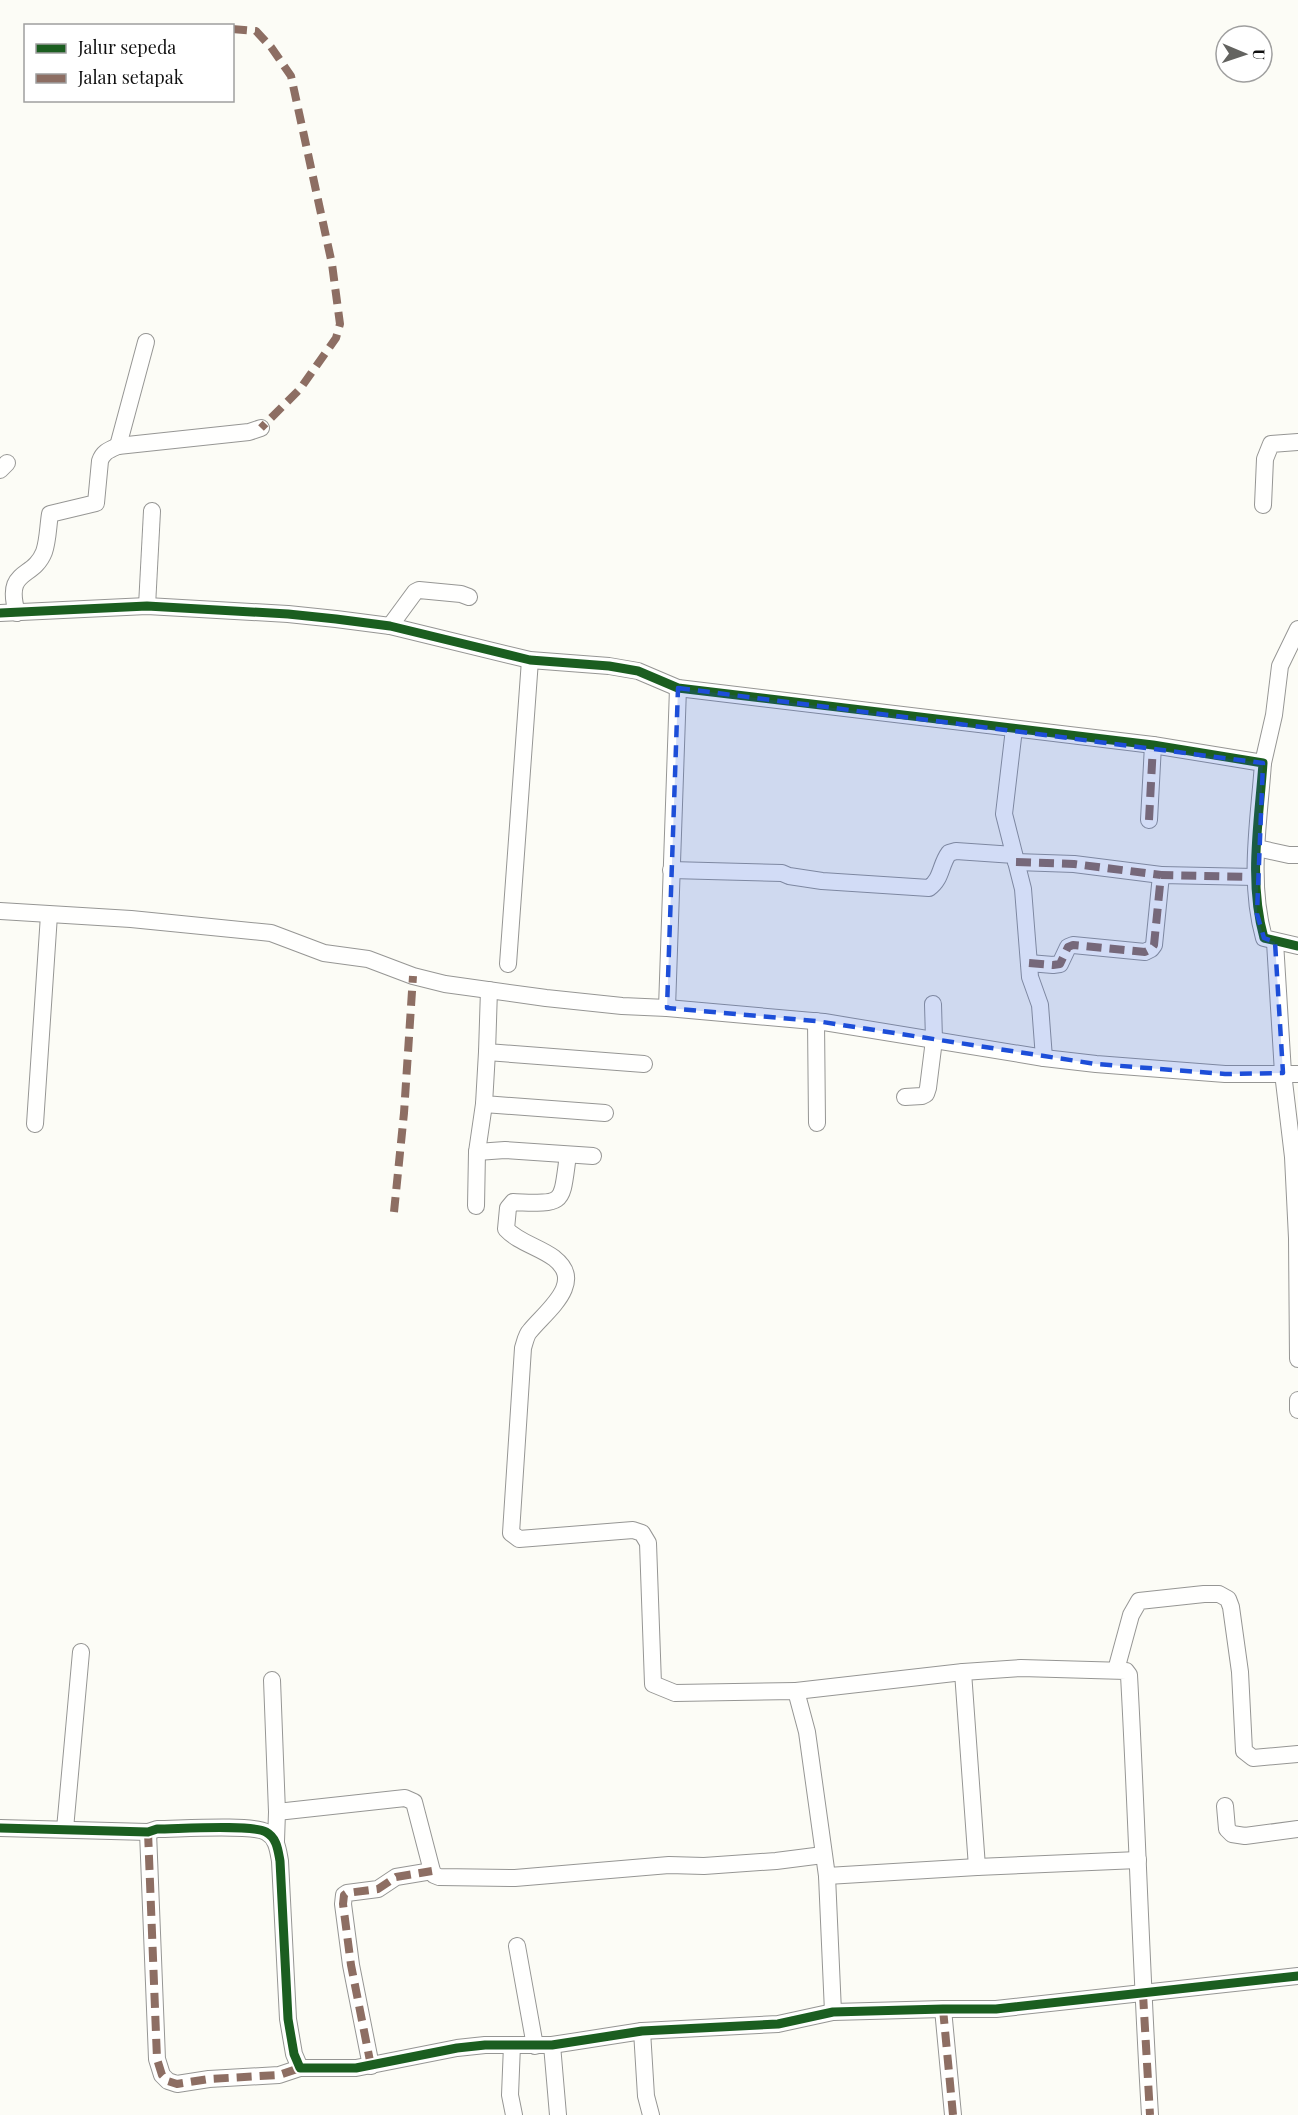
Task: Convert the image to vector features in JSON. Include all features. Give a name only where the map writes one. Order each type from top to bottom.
[{"type":"street","points":[[117,446],[146,342]]},
{"type":"street","points":[[17,613],[13,600],[15,586],[20,578],[39,561],[44,551],[50,514],[96,503],[102,455],[117,446],[249,432],[261,428]]},
{"type":"street","points":[[1263,505],[1265,459],[1271,444],[1298,442]]},
{"type":"street","points":[[147,606],[152,511]]},
{"type":"street","points":[[390,626],[415,592],[419,590],[461,594],[469,597]]},
{"type":"street","points":[[0,613],[147,606],[288,614],[390,626],[530,660],[638,670],[678,688],[1153,745],[1263,763]]},
{"type":"street","points":[[1298,629],[1280,666],[1275,715],[1263,763],[1255,877],[1257,914],[1264,938],[1298,946]]},
{"type":"street","points":[[508,964],[530,660]]},
{"type":"street","points":[[667,1008],[678,688]]},
{"type":"street","points":[[1014,729],[1004,814],[1024,898],[1030,977],[1040,1005],[1044,1058]]},
{"type":"street","points":[[1149,820],[1153,745]]},
{"type":"street","points":[[1257,848],[1298,855]]},
{"type":"street","points":[[671,870],[782,873],[822,881],[928,888],[940,876],[949,853],[956,851],[1161,875],[1255,877]]},
{"type":"street","points":[[1029,963],[1060,964],[1068,947],[1073,945],[1146,952],[1151,950],[1154,945],[1161,875]]},
{"type":"street","points":[[0,911],[131,919],[271,933],[324,953],[368,959],[413,976],[445,984],[489,990],[622,1006],[816,1021],[1044,1058],[1225,1074],[1290,1073]]},
{"type":"street","points":[[35,1124],[49,915]]},
{"type":"street","points":[[1275,942],[1290,1073],[1297,1238],[1298,1359]]},
{"type":"street","points":[[476,1206],[477,1152],[484,1104],[489,990]]},
{"type":"street","points":[[905,1096],[926,1094],[934,1040],[933,1004]]},
{"type":"street","points":[[816,1021],[818,1123]]},
{"type":"street","points":[[487,1052],[644,1065]]},
{"type":"street","points":[[484,1104],[605,1113]]},
{"type":"street","points":[[477,1152],[505,1150],[593,1156]]},
{"type":"street","points":[[568,1155],[562,1193],[557,1200],[550,1203],[513,1202],[508,1208],[505,1224],[509,1232],[555,1258],[564,1270],[566,1284],[558,1301],[528,1332],[523,1348],[511,1533],[519,1539],[633,1530],[642,1533],[648,1543],[653,1683],[675,1694],[795,1691],[963,1672],[1021,1668],[1126,1671],[1129,1674],[1150,2115]]},
{"type":"street","points":[[1298,1400],[1298,1410]]},
{"type":"street","points":[[1116,1670],[1131,1615],[1139,1601],[1204,1594],[1224,1595],[1232,1607],[1240,1672],[1244,1751],[1253,1758],[1298,1754]]},
{"type":"street","points":[[65,1829],[81,1652]]},
{"type":"street","points":[[963,1672],[977,1867]]},
{"type":"street","points":[[272,1680],[276,1840],[280,1861],[288,2019],[294,2054],[300,2068]]},
{"type":"street","points":[[795,1691],[807,1732],[827,1876],[833,2012]]},
{"type":"street","points":[[277,1812],[410,1799],[414,1802],[432,1871],[439,1877],[515,1878],[669,1865],[704,1866],[776,1861],[823,1855]]},
{"type":"street","points":[[1225,1806],[1227,1829],[1232,1834],[1245,1836],[1298,1828]]},
{"type":"street","points":[[0,1828],[148,1832],[157,1829],[224,1827],[260,1830],[276,1840]]},
{"type":"street","points":[[148,1832],[157,2059],[162,2075],[168,2081],[177,2084],[209,2079],[279,2075],[300,2068],[371,2066],[457,2048],[485,2045],[544,2046],[642,2031],[778,2024],[833,2012],[943,2008],[996,2009],[1298,1976]]},
{"type":"street","points":[[827,1876],[1138,1860]]},
{"type":"street","points":[[371,2066],[351,1965],[344,1895],[378,1889],[390,1879],[404,1874],[432,1871]]},
{"type":"street","points":[[518,1946],[544,2046],[558,2115]]},
{"type":"street","points":[[943,2008],[953,2115]]},
{"type":"street","points":[[642,2031],[646,2096],[651,2115]]},
{"type":"street","points":[[512,2045],[510,2095],[514,2115]]},
{"type":"highlighted area","points":[[678,688],[1263,763],[1257,914],[1264,938],[1275,942],[1283,1073],[1225,1074],[1096,1064],[816,1021],[667,1008]]},
{"type":"marked path","points":[[234,29],[256,31],[271,47],[291,76],[332,264],[340,324],[336,338],[300,389],[261,428]]},
{"type":"marked path","points":[[1149,820],[1153,745]]},
{"type":"marked path","points":[[1016,862],[1074,864],[1161,875]]},
{"type":"marked path","points":[[1029,963],[1060,964],[1068,947],[1073,945],[1145,952],[1151,949],[1154,945],[1161,875],[1255,877]]},
{"type":"marked path","points":[[394,1212],[404,1113],[413,976]]},
{"type":"marked path","points":[[148,1832],[157,2059],[162,2075],[168,2081],[177,2084],[209,2079],[279,2075],[300,2068]]},
{"type":"marked path","points":[[371,2066],[351,1965],[343,1904],[344,1895],[378,1889],[396,1877],[432,1871]]},
{"type":"marked path","points":[[1143,1994],[1150,2115]]},
{"type":"marked path","points":[[943,2009],[953,2115]]},
{"type":"cycle path","points":[[0,613],[147,606],[336,619],[390,626],[530,660],[609,666],[638,671],[678,688],[1153,745],[1263,763],[1256,851],[1259,916],[1264,938],[1298,946]]},
{"type":"cycle path","points":[[0,1828],[148,1832],[157,1829],[246,1828],[270,1835],[276,1845],[280,1861],[288,2019],[294,2054],[300,2068],[356,2068],[457,2048],[485,2045],[552,2045],[642,2031],[778,2024],[833,2012],[996,2009],[1298,1976]]}]
